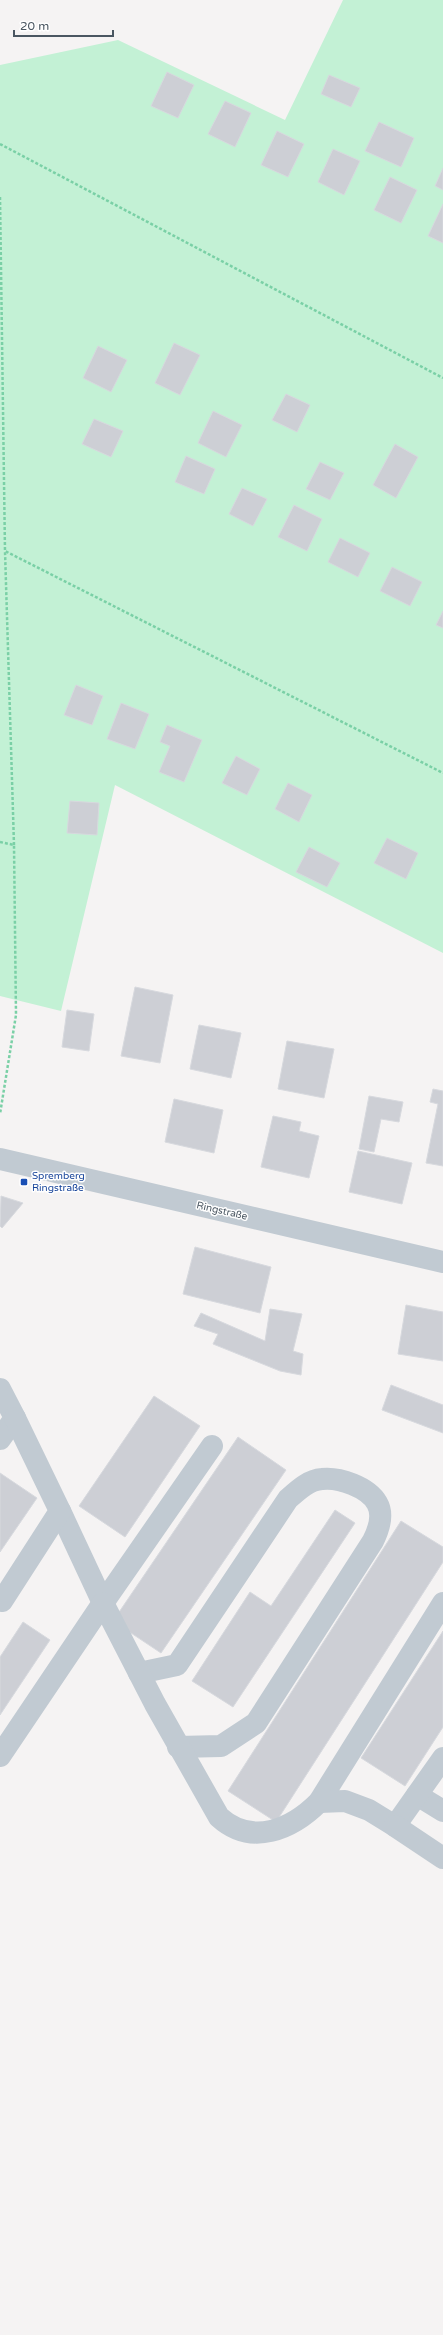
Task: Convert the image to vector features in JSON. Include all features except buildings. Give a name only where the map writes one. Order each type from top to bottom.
[{"type":"street","name":"Ringstraße","points":[[0,1159],[443,1262]]},
{"type":"street","points":[[0,1389],[60,1510],[103,1603],[139,1673],[178,1747],[219,1817],[227,1825],[243,1831],[263,1833],[285,1828],[306,1815],[319,1802],[443,1603]]},
{"type":"street","points":[[0,1439],[15,1418]]},
{"type":"street","points":[[0,1756],[103,1603],[212,1446]]},
{"type":"street","points":[[139,1673],[177,1665],[288,1500],[301,1487],[322,1478],[343,1481],[366,1492],[378,1503],[381,1516],[373,1542],[256,1723],[221,1746],[178,1747]]},
{"type":"street","points":[[2,1601],[60,1510]]},
{"type":"street","points":[[395,1826],[443,1758]]},
{"type":"street","points":[[418,1795],[443,1811]]},
{"type":"street","points":[[319,1802],[345,1801],[368,1810],[443,1858]]},
{"type":"path","points":[[0,144],[443,378]]},
{"type":"path","points":[[0,197],[5,551],[14,845],[16,1015],[0,1114]]},
{"type":"path","points":[[0,520],[5,519]]},
{"type":"path","points":[[5,551],[443,773]]},
{"type":"path","points":[[0,842],[14,845]]},
{"type":"green space","points":[[343,0],[443,0],[443,953],[115,785],[61,1011],[0,996],[0,65],[118,40],[285,120]]},
{"type":"place","name":"Spremberg Ringstraße","points":[[24,1182]]}]
